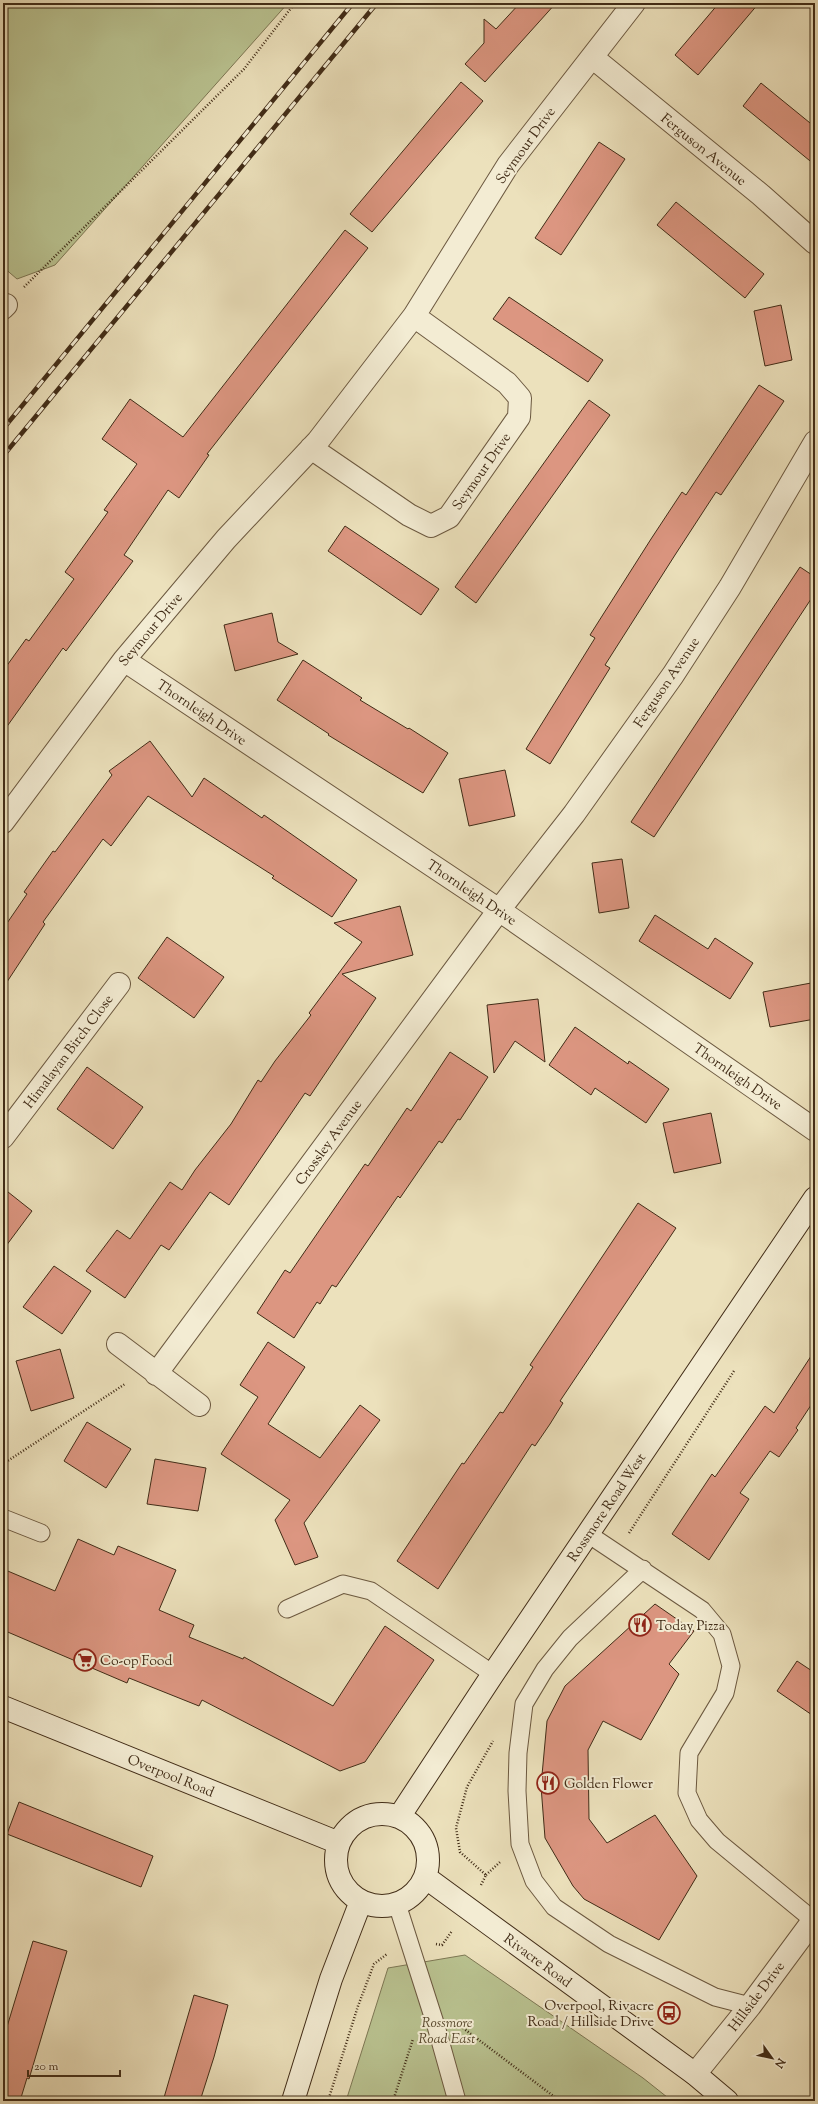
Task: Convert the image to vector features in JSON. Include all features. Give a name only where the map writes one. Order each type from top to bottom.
[{"type":"street","name":"Seymour Drive","points":[[3,822],[124,660],[226,539],[311,448],[414,316],[508,164],[634,3]]},
{"type":"street","name":"Ferguson Avenue","points":[[592,57],[761,195],[815,243]]},
{"type":"street","name":"Seymour Drive","points":[[311,448],[409,515],[431,526],[449,517],[519,417],[520,398],[507,383],[414,316]]},
{"type":"street","name":"Ferguson Avenue","points":[[500,910],[574,814],[672,675],[730,587],[815,442]]},
{"type":"street","name":"Thornleigh Drive","points":[[124,660],[500,910],[815,1130]]},
{"type":"street","name":"Crossley Avenue","points":[[153,1371],[500,910]]},
{"type":"street","name":"Himalayan Birch Close","points":[[3,1137],[119,984]]},
{"type":"street","name":"Rossmore Road West","points":[[399,1817],[492,1674],[815,1198]]},
{"type":"street","points":[[118,1344],[199,1405]]},
{"type":"street","name":"Overpool Road","points":[[3,1707],[339,1843]]},
{"type":"street","points":[[385,1814],[399,1817],[411,1824],[421,1835],[424,1842],[428,1863],[425,1877],[419,1889],[409,1898],[397,1904],[372,1906],[361,1901],[346,1888],[337,1870],[336,1856],[339,1843],[347,1831],[358,1822],[371,1816],[385,1814]]},
{"type":"street","name":"Rivacre Road","points":[[425,1877],[695,2074],[728,2101]]},
{"type":"street","points":[[293,2101],[331,1979],[361,1901]]},
{"type":"street","name":"Hillside Drive","points":[[695,2074],[750,2006],[814,1919]]},
{"type":"lane","points":[[3,1518],[41,1533]]},
{"type":"lane","points":[[588,1534],[643,1569],[702,1610],[722,1634],[731,1666],[726,1693],[689,1753],[687,1793],[698,1820],[717,1841],[814,1919]]},
{"type":"lane","points":[[643,1569],[570,1638],[545,1669],[524,1704],[518,1753],[517,1791],[520,1844],[534,1881],[554,1906],[610,1944],[715,1997],[750,2006]]},
{"type":"lane","points":[[287,1609],[343,1584],[371,1591],[492,1674]]},
{"type":"lane","points":[[397,1904],[457,2101]]},
{"type":"path","points":[[5,307],[244,69],[295,3]]},
{"type":"path","points":[[3,1464],[153,1371]]},
{"type":"path","points":[[328,2101],[358,2006],[374,1964],[395,1948],[410,1944],[442,1945],[470,1909]]},
{"type":"green space","points":[[3,3],[288,3],[55,265],[17,279],[3,267]]},
{"type":"green space","name":"Rossmore Road East","points":[[465,1955],[643,2078],[672,2101],[346,2101],[388,1968]]},
{"type":"building","points":[[520,3],[556,3],[485,82],[465,64],[484,43],[484,19],[496,29]]},
{"type":"building","points":[[719,3],[759,3],[698,75],[675,55]]},
{"type":"building","points":[[461,82],[483,101],[372,232],[350,214]]},
{"type":"building","points":[[761,83],[815,127],[815,165],[743,106]]},
{"type":"building","points":[[599,142],[625,159],[561,255],[535,238]]},
{"type":"building","points":[[676,202],[764,274],[745,298],[657,225]]},
{"type":"building","points":[[345,230],[368,248],[207,454],[209,455],[179,498],[168,490],[124,555],[133,561],[66,651],[63,648],[3,732],[3,671],[26,639],[29,641],[74,579],[65,572],[108,512],[104,510],[137,464],[102,439],[130,399],[183,437]]},
{"type":"building","points":[[509,297],[603,360],[588,382],[493,319]]},
{"type":"building","points":[[781,305],[792,360],[765,366],[754,311]]},
{"type":"building","points":[[759,385],[784,401],[721,495],[716,492],[675,555],[605,665],[610,668],[550,764],[526,749],[595,638],[590,635],[651,539],[682,492],[686,495]]},
{"type":"building","points":[[589,400],[610,415],[476,603],[455,587]]},
{"type":"building","points":[[345,526],[439,589],[421,615],[328,551]]},
{"type":"building","points":[[800,567],[815,577],[815,593],[654,837],[631,822]]},
{"type":"building","points":[[272,613],[278,642],[298,654],[235,671],[224,625]]},
{"type":"building","points":[[303,660],[362,698],[360,700],[408,729],[409,728],[448,753],[423,793],[328,735],[329,734],[277,700]]},
{"type":"building","points":[[150,741],[192,797],[204,778],[262,818],[264,815],[357,880],[332,917],[272,878],[274,876],[148,796],[111,846],[103,839],[43,922],[45,924],[3,988],[3,929],[27,894],[24,892],[53,851],[55,852],[112,775],[109,771]]},
{"type":"building","points":[[505,770],[515,816],[469,826],[459,779]]},
{"type":"building","points":[[622,859],[629,908],[599,913],[592,863]]},
{"type":"building","points":[[400,906],[413,955],[342,974],[376,998],[310,1096],[305,1093],[229,1205],[210,1192],[169,1250],[161,1245],[125,1298],[86,1271],[117,1230],[130,1239],[170,1182],[182,1190],[195,1170],[231,1124],[258,1080],[261,1082],[275,1061],[311,1015],[309,1013],[362,942],[334,923]]},
{"type":"building","points":[[655,915],[708,949],[715,938],[753,963],[730,999],[639,941]]},
{"type":"building","points":[[167,937],[224,977],[194,1018],[138,978]]},
{"type":"building","points":[[811,983],[815,1002],[815,1019],[770,1027],[763,992]]},
{"type":"building","points":[[538,999],[545,1062],[515,1041],[494,1073],[487,1005]]},
{"type":"building","points":[[575,1027],[628,1064],[629,1061],[669,1089],[646,1123],[595,1088],[591,1095],[549,1065]]},
{"type":"building","points":[[450,1052],[488,1077],[460,1120],[458,1119],[442,1143],[439,1141],[400,1198],[398,1196],[336,1287],[332,1285],[320,1304],[317,1302],[294,1338],[257,1313],[285,1270],[290,1273],[365,1164],[368,1166],[407,1108],[411,1111]]},
{"type":"building","points":[[87,1067],[143,1107],[113,1149],[57,1109]]},
{"type":"building","points":[[711,1113],[721,1163],[674,1173],[663,1123]]},
{"type":"building","points":[[3,1188],[32,1211],[3,1250]]},
{"type":"building","points":[[638,1203],[676,1228],[560,1401],[563,1403],[550,1424],[535,1446],[532,1444],[438,1589],[397,1561],[462,1463],[464,1464],[500,1412],[503,1413],[533,1367],[530,1365]]},
{"type":"building","points":[[54,1266],[91,1291],[62,1334],[23,1307]]},
{"type":"building","points":[[268,1342],[305,1367],[268,1424],[320,1458],[360,1405],[380,1420],[304,1523],[318,1557],[295,1565],[275,1520],[290,1500],[221,1454],[258,1397],[240,1385]]},
{"type":"building","points":[[60,1349],[74,1398],[31,1411],[16,1361]]},
{"type":"building","points":[[815,1350],[815,1399],[796,1428],[798,1430],[779,1457],[770,1451],[740,1493],[749,1499],[709,1560],[672,1534],[712,1474],[715,1477],[765,1406],[774,1413]]},
{"type":"building","points":[[87,1422],[131,1449],[106,1488],[64,1461]]},
{"type":"building","points":[[155,1459],[206,1468],[198,1511],[147,1504]]},
{"type":"building","points":[[78,1539],[114,1555],[118,1546],[176,1570],[159,1610],[194,1625],[189,1637],[243,1659],[244,1657],[333,1706],[385,1626],[434,1660],[365,1762],[340,1771],[202,1700],[199,1706],[129,1678],[127,1683],[3,1630],[3,1569],[55,1591]]},
{"type":"building","points":[[655,1604],[694,1631],[669,1664],[679,1674],[641,1740],[603,1721],[588,1750],[589,1819],[607,1843],[655,1815],[697,1876],[659,1940],[584,1899],[573,1886],[545,1838],[541,1786],[547,1721],[565,1686]]},
{"type":"building","points":[[797,1661],[815,1673],[815,1717],[777,1691]]},
{"type":"building","points":[[19,1802],[153,1856],[141,1887],[7,1834]]},
{"type":"building","points":[[33,1941],[67,1951],[29,2079],[27,2078],[20,2101],[3,2101],[3,2040]]},
{"type":"building","points":[[194,1995],[228,2005],[214,2057],[200,2101],[163,2101]]},
{"type":"railway","points":[[3,429],[353,3]]},
{"type":"railway","points":[[3,456],[377,3]]},
{"type":"place","name":"Today Pizza","points":[[640,1625]]},
{"type":"place","name":"Co-op Food","points":[[85,1660]]},
{"type":"place","name":"Golden Flower","points":[[548,1783]]},
{"type":"place","name":"Overpool, Rivacre Road / Hillside Drive","points":[[669,2013]]}]
